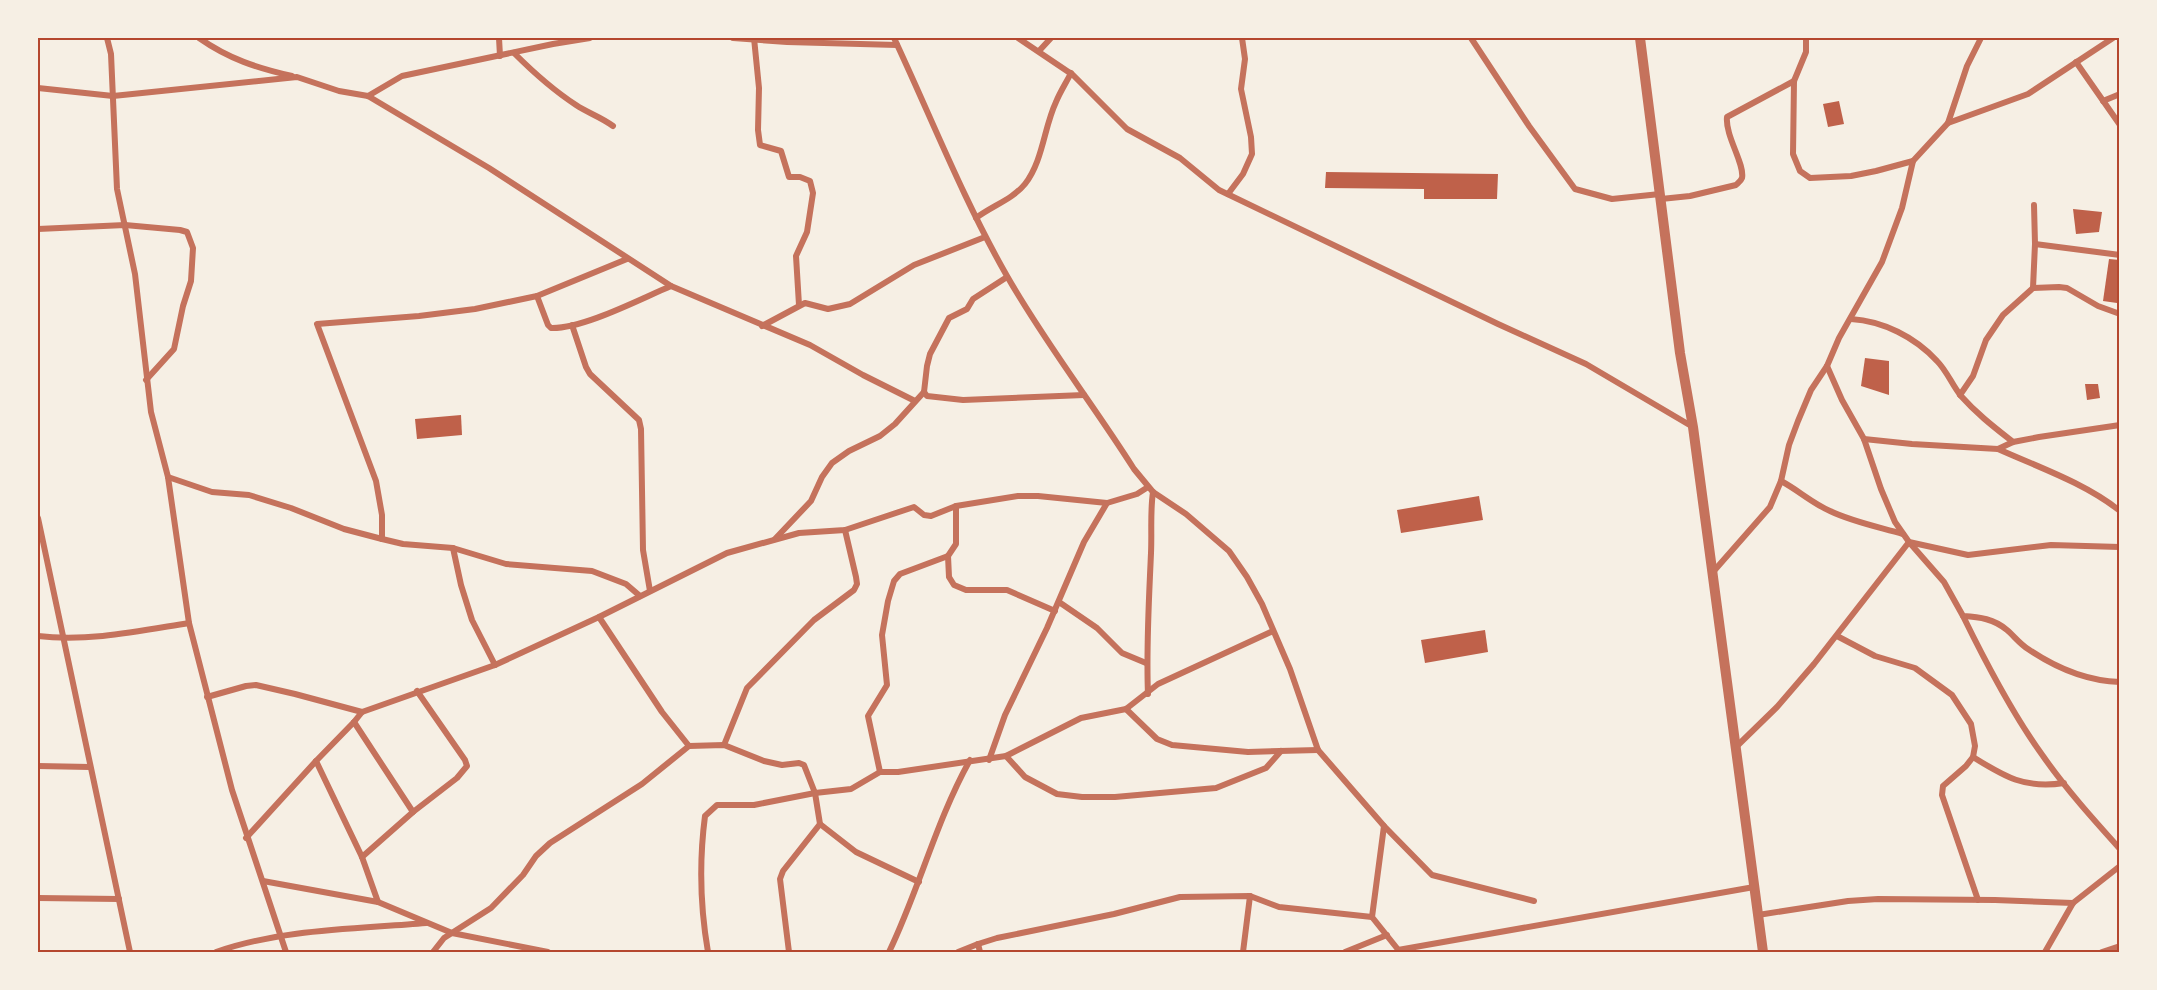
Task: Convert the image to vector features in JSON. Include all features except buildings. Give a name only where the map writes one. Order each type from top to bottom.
[{"type":"street","points":[[107,38],[111,54],[117,189],[135,274],[146,380],[151,412],[168,477],[189,623],[246,838],[263,881],[279,937],[286,952]]},
{"type":"street","points":[[199,38],[219,52],[255,67],[297,77],[339,92],[368,96],[489,168],[627,260],[671,286],[810,345],[863,375],[915,400]]},
{"type":"street","points":[[499,38],[500,56]]},
{"type":"street","points":[[368,96],[402,76],[590,38]]},
{"type":"street","points":[[733,38],[897,45]]},
{"type":"street","points":[[754,38],[759,88],[760,145],[781,151],[789,177],[800,177],[810,181],[813,193],[807,232],[796,256],[799,305]]},
{"type":"street","points":[[894,38],[985,237],[1007,277],[1084,395],[1151,490],[1186,514],[1229,551],[1247,577],[1290,669],[1318,750],[1384,826],[1432,875],[1534,901]]},
{"type":"street","points":[[1018,38],[1071,73],[1127,129],[1180,158],[1219,189],[1498,324],[1587,364],[1693,427]]},
{"type":"street","points":[[1039,51],[1051,38]]},
{"type":"street","points":[[1228,194],[1244,174],[1252,154],[1251,137],[1241,89],[1245,59],[1242,38]]},
{"type":"street","points":[[1471,38],[1529,126],[1575,189],[1612,199],[1690,196],[1736,185],[1742,177],[1732,145],[1727,117],[1794,81]]},
{"type":"street","points":[[1640,38],[1680,353],[1693,427],[1763,952]]},
{"type":"street","points":[[1808,38],[1806,52],[1794,81],[1793,154],[1800,171],[1810,178],[1851,176],[1913,161]]},
{"type":"street","points":[[1713,573],[1770,507],[1781,481],[1789,445],[1811,390],[1827,366],[1839,338],[1882,262],[1902,207],[1913,161],[1948,123],[1967,66],[1981,38]]},
{"type":"street","points":[[1948,123],[2028,94],[2113,38]]},
{"type":"street","points":[[514,53],[548,85],[613,126]]},
{"type":"street","points":[[2076,62],[2120,125]]},
{"type":"street","points":[[976,218],[992,206],[1008,199],[1025,184],[1034,168],[1055,102],[1071,73]]},
{"type":"street","points":[[38,88],[113,96],[297,77]]},
{"type":"street","points":[[2103,101],[2120,94]]},
{"type":"street","points":[[2033,288],[2034,206]]},
{"type":"street","points":[[38,229],[125,225],[187,232],[193,248],[191,281],[174,350],[146,380]]},
{"type":"street","points":[[762,326],[805,303],[828,309],[850,304],[914,265],[985,237]]},
{"type":"street","points":[[2035,244],[2120,255]]},
{"type":"street","points":[[382,539],[382,515],[376,481],[317,324],[475,309],[537,296],[627,260]]},
{"type":"street","points":[[772,541],[811,501],[822,477],[832,463],[895,424],[924,392],[930,354],[949,318],[967,309],[979,295],[1007,277]]},
{"type":"street","points":[[537,296],[551,328],[573,325],[671,286]]},
{"type":"street","points":[[1960,395],[1973,376],[1986,339],[2003,315],[2033,288],[2059,286],[2067,288],[2098,306],[2120,314]]},
{"type":"street","points":[[1851,319],[1864,320],[1899,332],[1920,346],[1938,362],[1960,395],[1986,423],[2013,442]]},
{"type":"street","points":[[573,325],[586,368],[590,374],[639,420],[643,550],[650,591]]},
{"type":"street","points":[[1827,366],[1842,400],[1864,439],[1895,522],[1909,542],[1944,582],[1964,616],[1981,653],[2042,755],[2120,849]]},
{"type":"street","points":[[924,392],[927,396],[963,400],[1084,395]]},
{"type":"street","points":[[1998,449],[2013,442],[2120,425]]},
{"type":"street","points":[[1864,439],[1998,449],[2079,486],[2120,511]]},
{"type":"street","points":[[168,477],[212,492],[249,495],[291,508],[344,529],[382,539],[453,548],[506,564],[592,572],[626,584],[640,596]]},
{"type":"street","points":[[1781,481],[1796,488],[1813,502],[1831,512],[1903,534]]},
{"type":"street","points":[[246,838],[362,712],[495,665],[600,617],[727,553],[799,533],[845,531],[914,507],[924,515],[931,516],[956,506],[984,501],[1038,496],[1107,503],[1151,490]]},
{"type":"street","points":[[1148,694],[1146,663],[1152,525],[1151,490]]},
{"type":"street","points":[[989,760],[1005,715],[1055,611],[1084,542],[1107,503]]},
{"type":"street","points":[[880,772],[868,716],[887,685],[882,635],[888,601],[894,581],[900,574],[948,556],[956,544],[956,506]]},
{"type":"street","points":[[38,518],[130,952]]},
{"type":"street","points":[[724,745],[747,688],[814,620],[854,590],[857,584],[856,577],[845,531]]},
{"type":"street","points":[[1736,748],[1777,707],[1837,636],[1909,542]]},
{"type":"street","points":[[1909,542],[1968,555],[2051,545],[2120,547]]},
{"type":"street","points":[[453,548],[472,620],[495,665]]},
{"type":"street","points":[[948,556],[949,577],[954,585],[974,591],[1007,590],[1055,611]]},
{"type":"street","points":[[1059,602],[1087,620],[1122,653],[1146,663]]},
{"type":"street","points":[[1964,616],[1986,618],[2006,628],[2026,648],[2082,677],[2120,682]]},
{"type":"street","points":[[600,617],[662,712],[688,746]]},
{"type":"street","points":[[38,636],[62,639],[117,634],[189,623]]},
{"type":"street","points":[[708,952],[702,916],[700,857],[705,816],[717,805],[754,805],[815,793],[852,789],[880,772],[898,772],[1006,756],[1081,718],[1126,709],[1158,684],[1273,631]]},
{"type":"street","points":[[1837,636],[1875,656],[1915,668],[1952,695],[1971,724],[1975,746],[1973,757],[1943,786],[1942,795],[1978,900]]},
{"type":"street","points":[[207,697],[256,685],[362,712]]},
{"type":"street","points":[[362,857],[413,812],[462,774],[467,766],[465,759],[417,692]]},
{"type":"street","points":[[1126,709],[1157,739],[1172,745],[1248,752],[1318,750]]},
{"type":"street","points":[[354,722],[413,812]]},
{"type":"street","points":[[433,952],[444,938],[491,908],[523,876],[536,856],[550,843],[642,784],[688,746],[724,745],[764,761],[782,765],[799,763],[804,765],[815,793],[820,824],[856,852],[919,882]]},
{"type":"street","points":[[1006,756],[1025,777],[1057,794],[1115,797],[1216,788],[1266,768],[1281,751]]},
{"type":"street","points":[[1973,757],[1997,773],[2014,780],[2042,787],[2064,783]]},
{"type":"street","points":[[316,760],[362,857],[378,902]]},
{"type":"street","points":[[889,952],[919,882],[949,802],[970,760]]},
{"type":"street","points":[[38,766],[90,767]]},
{"type":"street","points":[[789,952],[780,879],[783,871],[820,824]]},
{"type":"street","points":[[1372,917],[1384,826]]},
{"type":"street","points":[[2045,952],[2073,903],[2120,866]]},
{"type":"street","points":[[263,881],[378,902],[452,933],[534,952],[548,952]]},
{"type":"street","points":[[958,952],[978,944],[1030,931],[1114,914],[1180,897],[1250,896],[1279,907],[1372,917],[1399,951],[1754,886]]},
{"type":"street","points":[[1243,952],[1250,896]]},
{"type":"street","points":[[38,898],[119,899]]},
{"type":"street","points":[[1758,915],[1848,901],[1878,899],[2073,903]]},
{"type":"street","points":[[216,952],[279,937],[427,922]]},
{"type":"street","points":[[1345,952],[1388,936]]},
{"type":"street","points":[[978,944],[980,952]]},
{"type":"street","points":[[2102,952],[2120,946]]}]
